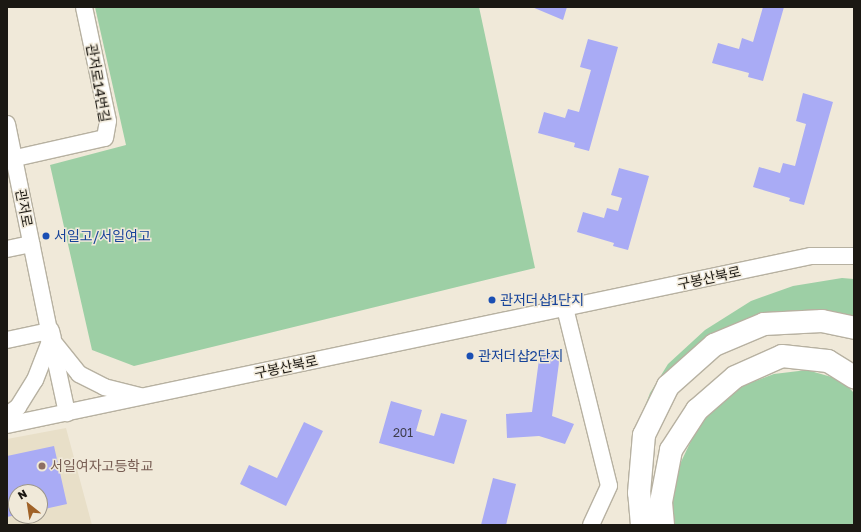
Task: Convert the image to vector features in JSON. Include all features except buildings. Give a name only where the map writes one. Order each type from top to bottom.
[{"type":"highway","points":[[642,525],[639,493],[644,435],[668,386],[714,345],[764,324],[822,321],[854,328]]},
{"type":"highway","points":[[663,525],[661,502],[671,450],[697,410],[735,377],[782,356],[828,361],[854,377]]},
{"type":"street","name":"관저로14번길","points":[[11,159],[105,138],[108,121],[84,7]]},
{"type":"street","name":"관저로","points":[[7,124],[11,159],[31,244],[67,413]]},
{"type":"street","name":"관저로","points":[[7,250],[31,244]]},
{"type":"street","name":"구봉산북로","points":[[7,425],[811,256],[854,256]]},
{"type":"street","points":[[565,308],[609,486],[591,525]]},
{"type":"street","points":[[7,340],[50,335]]},
{"type":"street","points":[[50,335],[79,374],[104,387],[144,397]]},
{"type":"street","points":[[7,415],[18,407],[35,380],[50,335]]},
{"type":"shaded area","name":"서일여자고등학교","points":[[66,428],[92,525],[7,525],[7,439]]},
{"type":"green space","points":[[95,7],[479,7],[535,268],[134,366],[92,350],[50,165],[126,145]]},
{"type":"green space","points":[[842,278],[854,279],[854,320],[712,340],[635,432],[650,393],[668,364],[705,330],[751,301],[793,286]]},
{"type":"green space","points":[[807,370],[842,380],[854,393],[854,525],[671,525],[669,512],[680,464],[699,424],[734,389],[774,374]]},
{"type":"place","name":"서일고/서일여고","points":[[46,236]]},
{"type":"place","name":"관저더샵1단지","points":[[492,300]]},
{"type":"place","name":"관저더샵2단지","points":[[470,356]]},
{"type":"place","name":"서일여자고등학교","points":[[42,466]]}]
